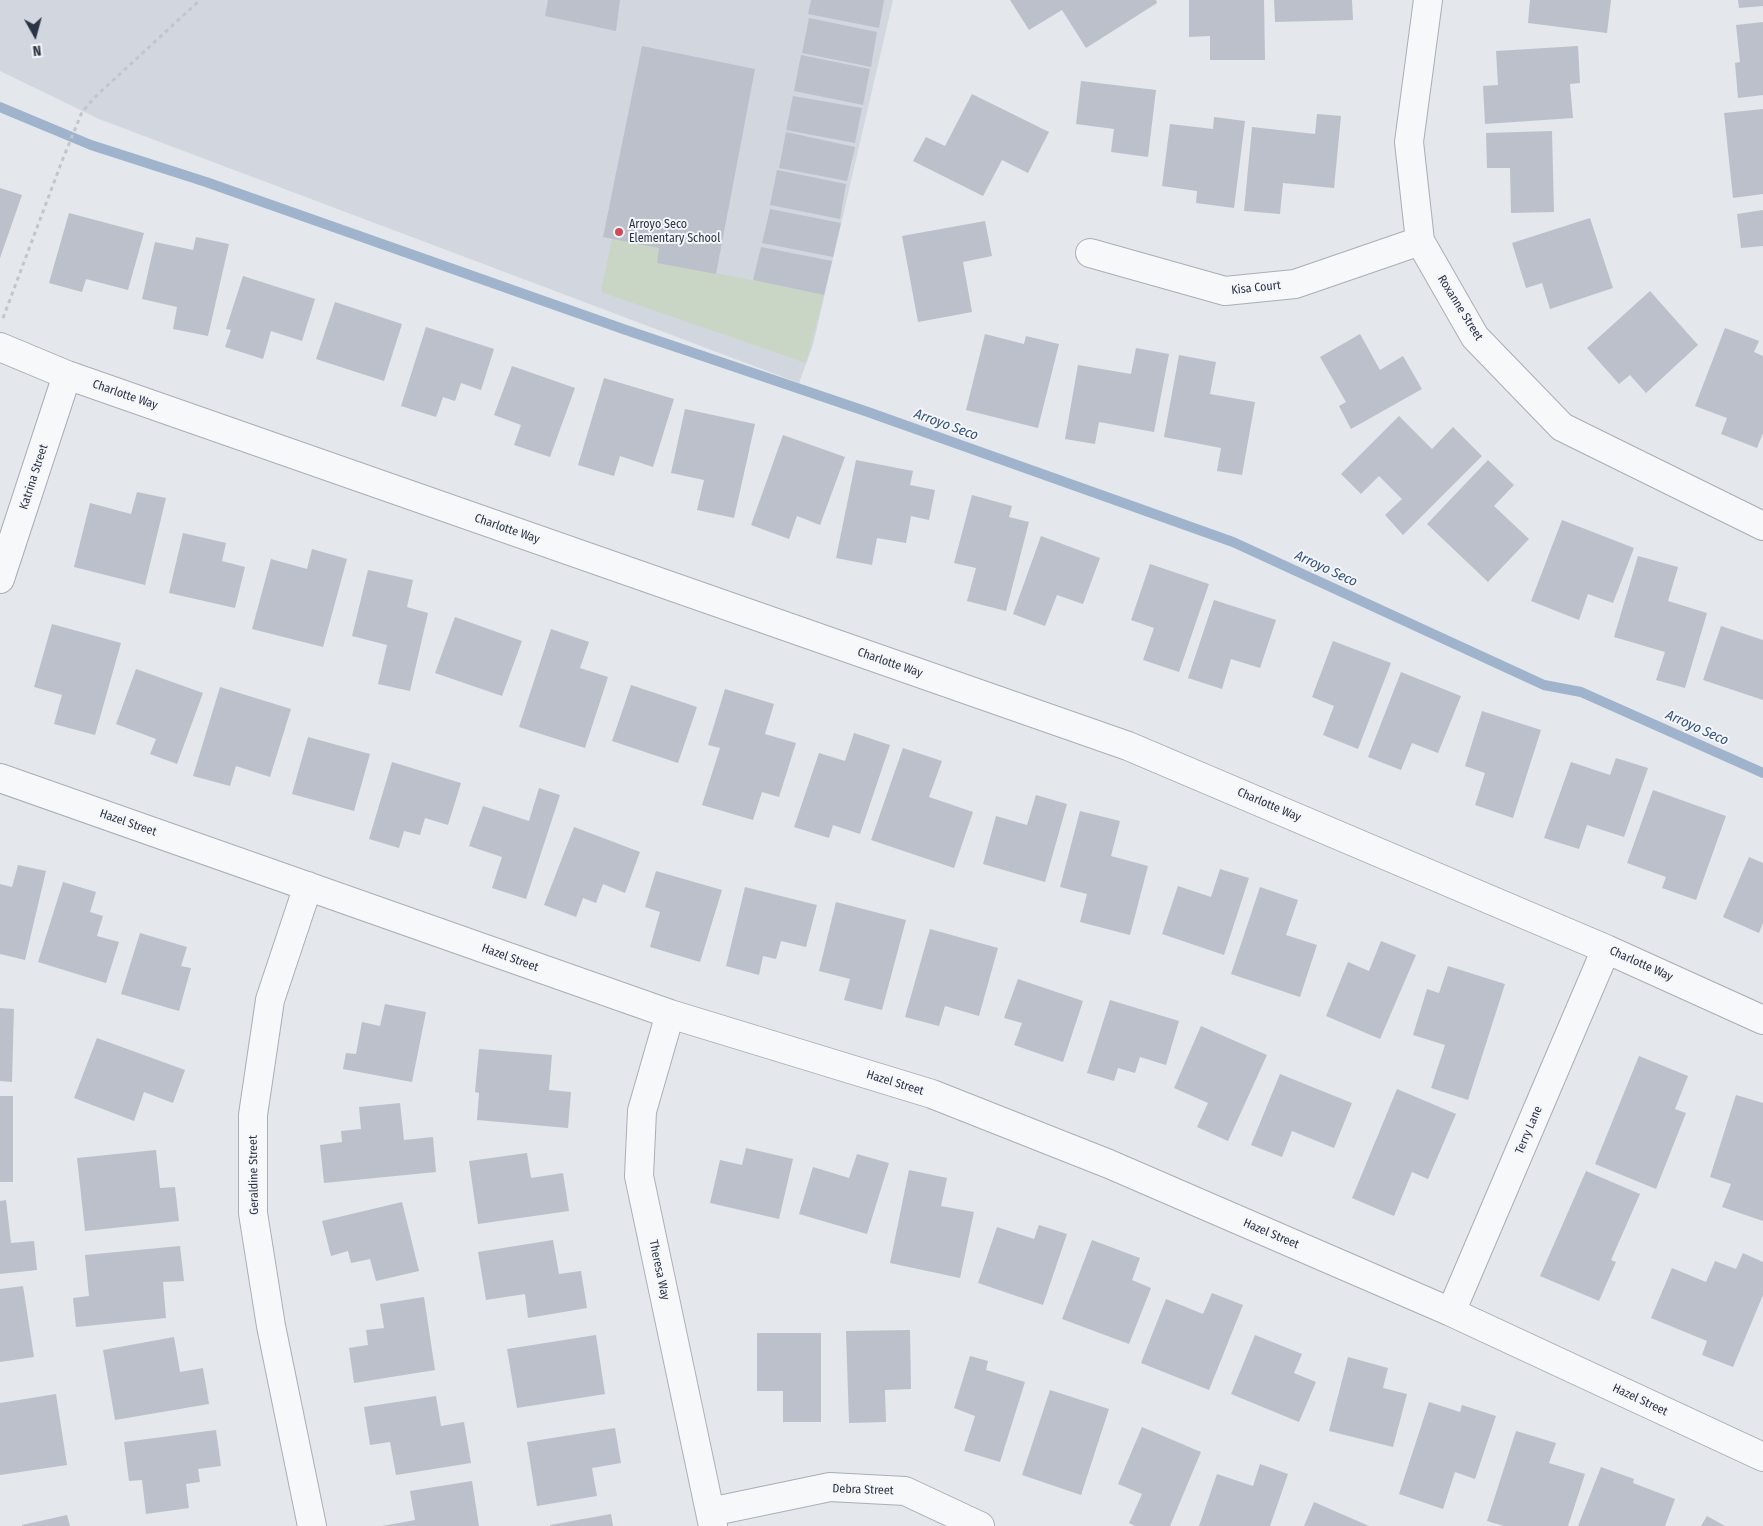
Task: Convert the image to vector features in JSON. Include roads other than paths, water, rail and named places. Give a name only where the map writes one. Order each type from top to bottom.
[{"type":"street","name":"Roxanne Street","points":[[1428,0],[1409,142],[1420,242],[1475,336],[1562,427],[1763,526]]},
{"type":"street","name":"Kisa Court","points":[[1090,254],[1225,291],[1295,284],[1420,242]]},
{"type":"street","name":"Charlotte Way","points":[[0,347],[67,375],[1128,746],[1606,949],[1763,1020]]},
{"type":"street","name":"Katrina Street","points":[[0,579],[67,375]]},
{"type":"street","name":"Hazel Street","points":[[0,778],[670,1014],[932,1094],[1109,1164],[1451,1312],[1763,1457]]},
{"type":"street","name":"Geraldine Street","points":[[308,886],[270,1000],[253,1115],[253,1213],[270,1326],[312,1526]]},
{"type":"street","name":"Terry Lane","points":[[1451,1312],[1606,949]]},
{"type":"street","name":"Theresa Way","points":[[670,1014],[642,1111],[639,1176],[712,1519]]},
{"type":"street","name":"Debra Street","points":[[712,1519],[830,1488],[905,1492],[980,1526]]},
{"type":"waterway","name":"Arroyo Seco","points":[[0,107],[91,145],[206,182],[626,330],[868,412],[1233,542],[1544,685],[1581,692],[1763,773]]},
{"type":"place","name":"Arroyo Seco Elementary School","points":[[619,232]]}]
